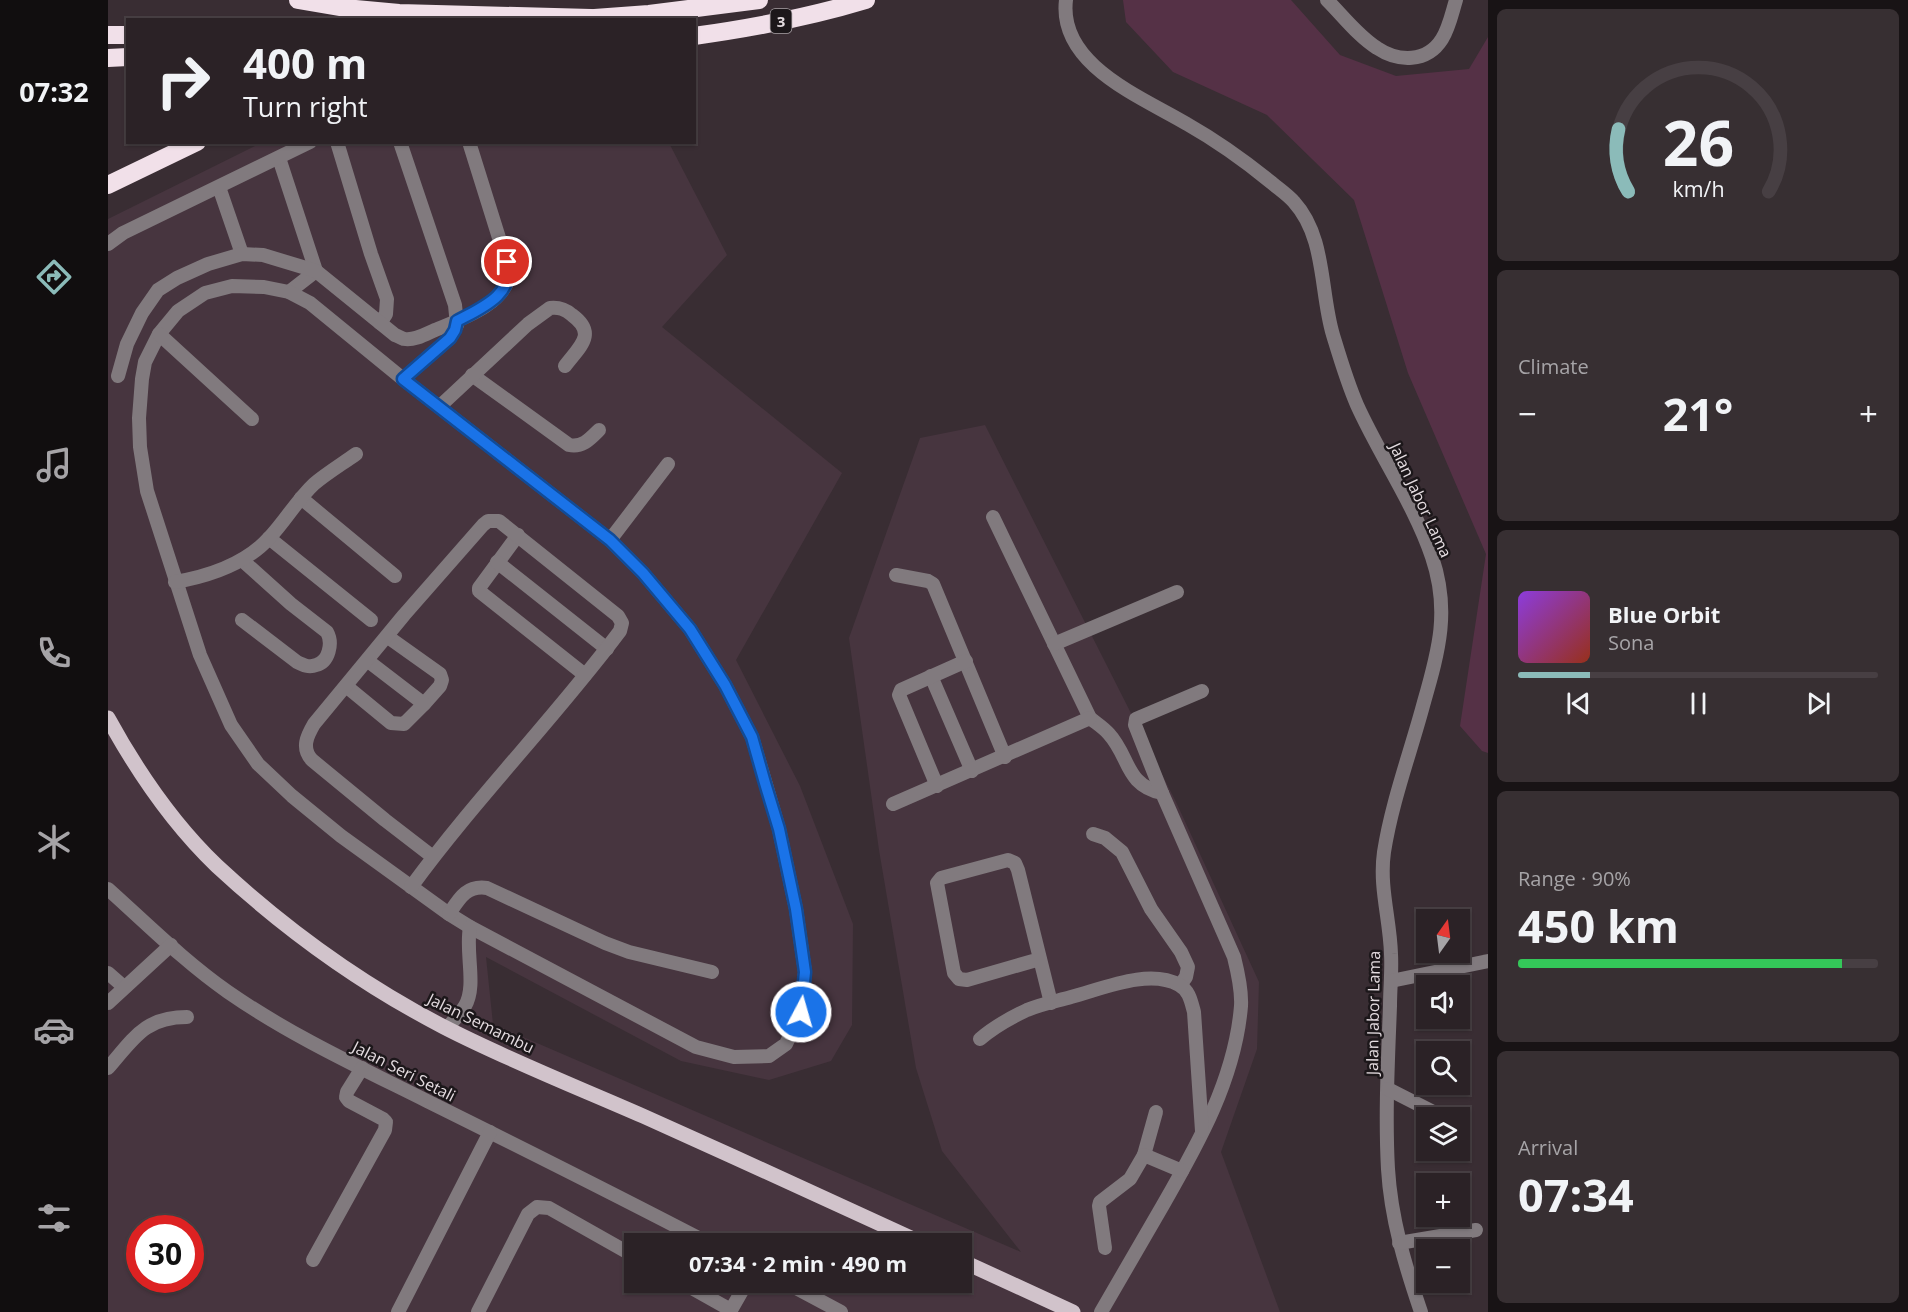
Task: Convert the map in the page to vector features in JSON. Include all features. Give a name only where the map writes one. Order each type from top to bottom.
[{"type":"highway","points":[[298,0],[389,12],[554,18]]},
{"type":"highway","name":"3","points":[[595,18],[759,0]]},
{"type":"highway","name":"3","points":[[696,36],[786,20],[838,9],[866,0]]},
{"type":"highway","points":[[108,35],[126,35]]},
{"type":"highway","points":[[108,58],[126,57]]},
{"type":"highway","points":[[112,182],[193,144]]},
{"type":"main road","name":"Jalan Semambu","points":[[108,718],[126,751],[178,823],[216,865],[293,930],[359,978],[447,1028],[900,1233]]},
{"type":"main road","points":[[972,1266],[1073,1312]]},
{"type":"street","name":"Jalan Jabor Lama","points":[[1066,0],[1064,11],[1074,42],[1090,61],[1111,80],[1144,101],[1185,122],[1251,166],[1294,201],[1308,221],[1317,250],[1329,320],[1357,405],[1431,554],[1438,578],[1442,601],[1439,649],[1388,829],[1382,878],[1391,956],[1388,1170],[1399,1243],[1421,1312]]},
{"type":"street","points":[[1327,0],[1378,49],[1391,56],[1405,59],[1426,54],[1442,39],[1456,0]]},
{"type":"street","points":[[108,244],[123,233],[304,144]]},
{"type":"street","points":[[338,144],[387,299],[386,314],[380,323]]},
{"type":"street","points":[[400,144],[455,305],[457,321],[450,338],[403,379]]},
{"type":"street","points":[[142,379],[113,375],[142,313],[158,290],[177,278],[208,264],[242,255],[263,255],[316,271],[395,335],[405,339],[416,338],[484,307],[504,289],[509,281],[510,273],[470,144]]},
{"type":"street","points":[[279,158],[316,271]]},
{"type":"street","points":[[219,187],[242,255]]},
{"type":"street","points":[[289,292],[316,271]]},
{"type":"street","points":[[232,286],[264,287],[289,292],[310,303],[403,379],[610,540],[643,573],[690,629],[725,685],[752,737],[779,829],[796,909],[805,972],[801,1012],[786,1044],[769,1056],[734,1057],[696,1047],[449,914],[341,836],[292,796],[258,764],[231,725],[200,655],[147,491],[140,447],[139,418],[145,362],[159,334],[178,311],[205,293],[232,286]]},
{"type":"street","points":[[439,407],[528,324],[550,308],[565,310],[583,324],[585,329],[586,337],[583,343],[565,366]]},
{"type":"street","points":[[159,334],[252,419]]},
{"type":"street","points":[[472,375],[569,445],[583,444],[599,430]]},
{"type":"street","points":[[175,582],[199,578],[242,560],[269,538],[315,483],[356,454]]},
{"type":"street","points":[[610,540],[668,464]]},
{"type":"street","points":[[301,498],[394,576]]},
{"type":"street","points":[[993,517],[1090,718],[1110,734],[1139,784],[1148,790],[1162,793]]},
{"type":"street","points":[[411,887],[433,857],[607,649],[620,631],[622,623],[618,616],[499,521],[488,521],[483,525],[404,615],[308,735],[305,746],[307,755],[433,857]]},
{"type":"street","points":[[518,535],[479,588],[481,593],[585,675]]},
{"type":"street","points":[[269,538],[371,620]]},
{"type":"street","points":[[242,560],[291,604],[327,632],[331,639],[329,648],[324,659],[317,665],[307,666],[297,662],[242,620]]},
{"type":"street","points":[[497,562],[607,649]]},
{"type":"street","points":[[896,575],[933,584],[1005,757]]},
{"type":"street","points":[[1054,644],[1176,592]]},
{"type":"street","points":[[346,686],[391,723],[398,725],[404,724],[440,686],[442,680],[440,674],[388,637]]},
{"type":"street","points":[[368,661],[424,704]]},
{"type":"street","points":[[937,786],[899,695],[901,690],[966,661]]},
{"type":"street","points":[[931,676],[972,771]]},
{"type":"street","points":[[1101,1312],[1203,1133],[1219,1098],[1237,1033],[1241,1005],[1234,957],[1162,793],[1135,725],[1136,719],[1202,691]]},
{"type":"street","points":[[893,804],[1090,718]]},
{"type":"street","points":[[1093,834],[1105,838],[1122,852],[1151,909],[1181,952],[1188,967],[1186,977],[1180,985]]},
{"type":"street","points":[[1040,959],[967,980],[959,979],[954,973],[937,883],[941,878],[1008,860],[1015,863],[1018,870],[1051,1003]]},
{"type":"street","points":[[449,914],[462,894],[478,886],[487,888],[604,943],[629,952],[712,972]]},
{"type":"street","name":"Jalan Seri Setali","points":[[108,889],[197,968],[246,1004],[291,1031],[568,1169],[689,1233]]},
{"type":"street","points":[[447,1028],[466,1005],[472,984],[467,943],[470,927]]},
{"type":"street","points":[[108,1003],[171,945]]},
{"type":"street","points":[[1390,981],[1488,961]]},
{"type":"street","points":[[108,973],[124,987]]},
{"type":"street","points":[[980,1039],[1007,1020],[1030,1009],[1129,981],[1154,978],[1180,985],[1188,993],[1194,1012],[1203,1133]]},
{"type":"street","points":[[108,1068],[138,1033],[155,1022],[170,1017],[187,1017]]},
{"type":"street","points":[[313,1260],[385,1130],[386,1122],[383,1119],[349,1101],[346,1097],[362,1068]]},
{"type":"street","points":[[1388,1089],[1423,1107]]},
{"type":"street","points":[[1105,1248],[1100,1202],[1130,1179],[1144,1155],[1156,1112]]},
{"type":"street","points":[[398,1312],[490,1132]]},
{"type":"street","points":[[1144,1155],[1182,1171]]},
{"type":"street","points":[[478,1312],[528,1215],[537,1207],[549,1208],[624,1250]]},
{"type":"street","points":[[1399,1243],[1476,1230]]},
{"type":"street","points":[[701,1293],[733,1311],[742,1293]]},
{"type":"street","points":[[806,1293],[841,1312]]},
{"type":"shaded area","points":[[1123,0],[1291,0],[1340,55],[1396,76],[1469,69],[1488,37],[1488,753],[1482,751],[1460,726],[1486,554],[1408,373],[1354,200],[1267,115],[1173,72],[1126,22]]},
{"type":"shaded area","points":[[259,144],[670,144],[727,255],[662,327],[842,473],[736,660],[800,786],[853,924],[852,1025],[831,1061],[769,1080],[681,1061],[486,957],[493,1024],[1021,1252],[942,1151],[916,1068],[879,850],[849,638],[920,438],[985,425],[1176,802],[1259,982],[1257,1049],[1221,1152],[1280,1312],[108,1312],[108,219]]},
{"type":"route","points":[[507,262],[510,273],[509,281],[504,289],[484,307],[457,321],[450,338],[403,379],[610,540],[643,573],[690,629],[725,685],[752,737],[779,829],[796,909],[805,972],[801,1012]]}]
